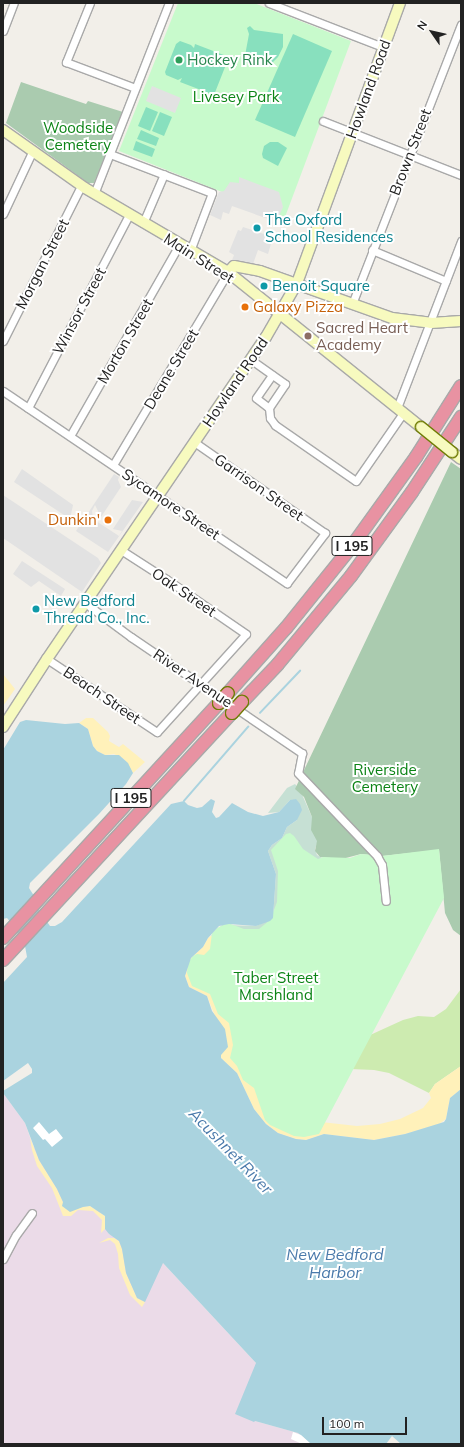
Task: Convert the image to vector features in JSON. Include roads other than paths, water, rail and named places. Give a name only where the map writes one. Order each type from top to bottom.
[{"type":"highway","name":"I 195","points":[[5,935],[219,704],[298,615],[356,540],[416,457],[461,386]]},
{"type":"highway","name":"I 195","points":[[3,960],[278,664],[351,576],[412,492],[461,417]]},
{"type":"main road","name":"Howland Road","points":[[3,728],[47,659],[250,359],[297,283],[400,3]]},
{"type":"main road","name":"Main Street","points":[[3,130],[81,186],[179,245],[228,272],[461,459]]},
{"type":"main road","points":[[228,272],[234,266],[243,267],[297,283],[392,318],[431,323],[461,321]]},
{"type":"street","points":[[3,31],[14,3]]},
{"type":"street","points":[[90,3],[66,62],[136,88]]},
{"type":"street","points":[[94,194],[169,3]]},
{"type":"street","points":[[269,3],[383,47]]},
{"type":"street","name":"Brown Street","points":[[352,304],[461,24]]},
{"type":"street","points":[[323,121],[461,175]]},
{"type":"street","points":[[3,214],[32,152]]},
{"type":"street","points":[[110,154],[212,193],[190,251]]},
{"type":"street","points":[[143,223],[164,174]]},
{"type":"street","name":"Morgan Street","points":[[3,341],[81,186]]},
{"type":"street","name":"Winsor Street","points":[[28,408],[129,215]]},
{"type":"street","points":[[272,375],[256,398],[269,408],[271,420],[280,430],[356,481],[400,410],[461,241]]},
{"type":"street","name":"Morton Street","points":[[70,436],[179,245]]},
{"type":"street","points":[[372,250],[446,281]]},
{"type":"street","name":"Deane Street","points":[[113,465],[228,272]]},
{"type":"street","points":[[250,359],[285,384],[269,408]]},
{"type":"street","name":"Sycamore Street","points":[[3,391],[287,583],[325,533]]},
{"type":"street","name":"Garrison Street","points":[[194,442],[325,533]]},
{"type":"street","name":"Oak Street","points":[[121,550],[246,634],[202,683]]},
{"type":"street","name":"River Avenue","points":[[85,603],[131,637],[202,683],[302,753],[298,773],[377,856],[382,865],[386,901]]},
{"type":"street","name":"Beach Street","points":[[47,659],[157,732],[202,683]]},
{"type":"street","points":[[3,1260],[16,1235],[32,1213]]},
{"type":"water","name":"New Bedford Harbor","points":[[26,720],[65,724],[79,723],[88,729],[93,746],[97,751],[105,755],[119,755],[128,763],[133,773],[126,784],[99,814],[30,883],[29,888],[38,902],[39,910],[50,926],[55,926],[62,922],[171,804],[184,801],[188,805],[197,808],[202,807],[211,799],[215,801],[212,812],[216,818],[219,817],[232,803],[248,812],[263,816],[279,812],[290,800],[296,799],[300,804],[302,810],[297,820],[287,827],[282,838],[272,845],[268,851],[276,874],[273,918],[270,921],[256,926],[229,924],[219,926],[208,938],[203,947],[191,958],[185,976],[189,987],[207,996],[212,1011],[225,1029],[228,1047],[221,1055],[221,1058],[237,1073],[254,1109],[266,1124],[278,1133],[296,1139],[306,1140],[324,1134],[374,1140],[405,1134],[444,1122],[446,1119],[450,1098],[461,1089],[461,1444],[401,1444],[392,1436],[386,1444],[311,1444],[298,1433],[255,1421],[254,1422],[235,1414],[256,1363],[163,1263],[145,1302],[137,1298],[126,1273],[122,1249],[119,1241],[105,1229],[105,1216],[90,1206],[70,1212],[62,1206],[63,1202],[57,1189],[39,1160],[25,1123],[3,1093],[3,1091],[32,1073],[32,1069],[28,1063],[3,1081],[3,983],[27,957],[25,946],[12,924],[7,918],[3,919],[3,750],[20,722]]},
{"type":"waterway","points":[[260,713],[300,671]]},
{"type":"waterway","points":[[184,801],[248,727]]},
{"type":"place","name":"Hockey Rink","points":[[179,60]]},
{"type":"place","name":"The Oxford School Residences","points":[[257,228]]},
{"type":"place","name":"Benoit Square","points":[[264,286]]},
{"type":"place","name":"Galaxy Pizza","points":[[245,307]]},
{"type":"place","name":"Sacred Heart Academy","points":[[308,336]]},
{"type":"place","name":"Dunkin'","points":[[108,520]]},
{"type":"place","name":"New Bedford Thread Co., Inc.","points":[[36,609]]},
{"type":"park label","name":"Livesey Park","points":[[236,97]]},
{"type":"park label","name":"Woodside Cemetery","points":[[78,136]]},
{"type":"park label","name":"Riverside Cemetery","points":[[385,778]]},
{"type":"park label","name":"Taber Street Marshland","points":[[276,986]]},
{"type":"water label","name":"Acushnet River","points":[[231,1151]]}]
